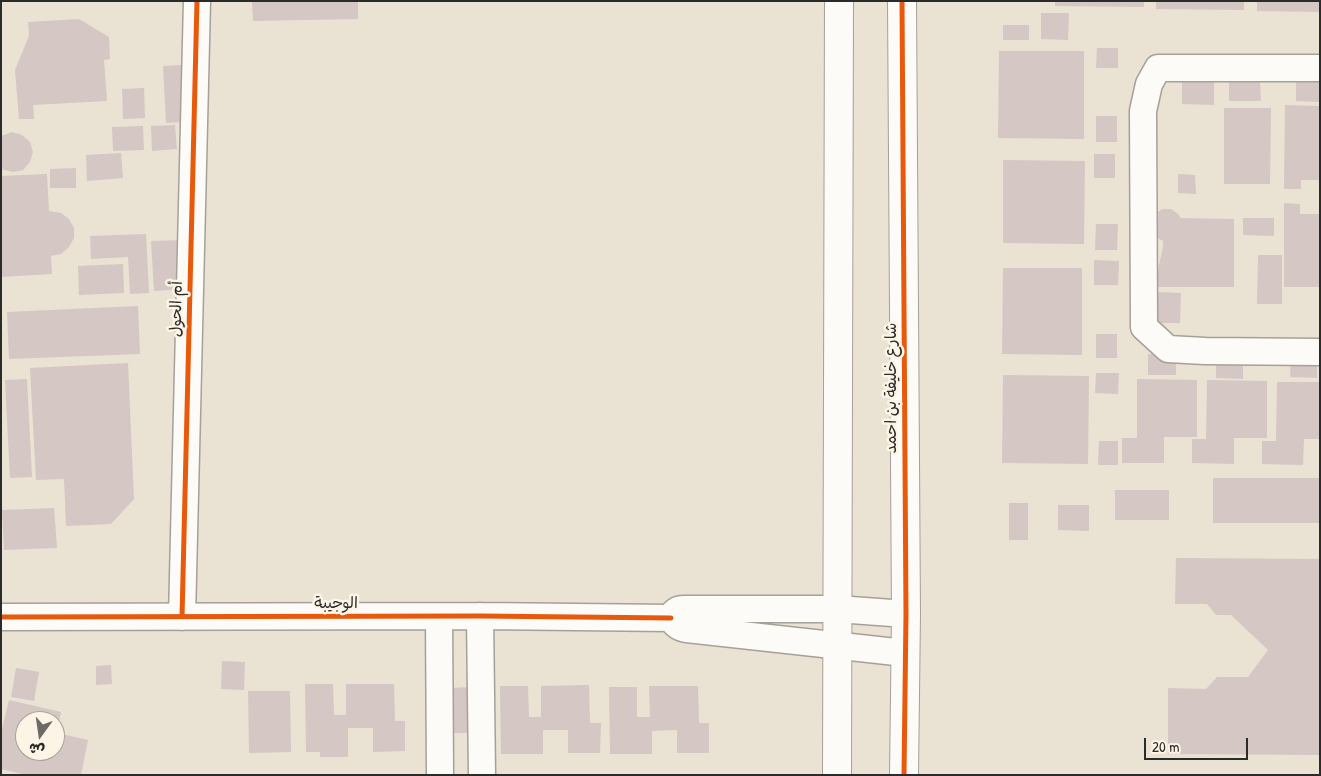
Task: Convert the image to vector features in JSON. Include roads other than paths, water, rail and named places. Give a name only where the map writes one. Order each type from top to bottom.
[{"type":"street","name":"أم الحول","points":[[182,617],[197,1]]},
{"type":"street","points":[[837,775],[839,1]]},
{"type":"street","name":"شارع خليفة بن احمد","points":[[902,1],[906,614],[904,775]]},
{"type":"street","points":[[1320,68],[1158,68],[1149,84],[1143,111],[1144,327],[1168,349],[1320,352]]},
{"type":"street","points":[[905,653],[680,628],[674,624],[671,618],[673,612],[678,609],[837,609],[906,614]]},
{"type":"street","name":"الوجيبة","points":[[1,617],[480,616],[671,618]]},
{"type":"street","points":[[480,616],[482,775]]},
{"type":"street","points":[[439,617],[440,775]]}]
